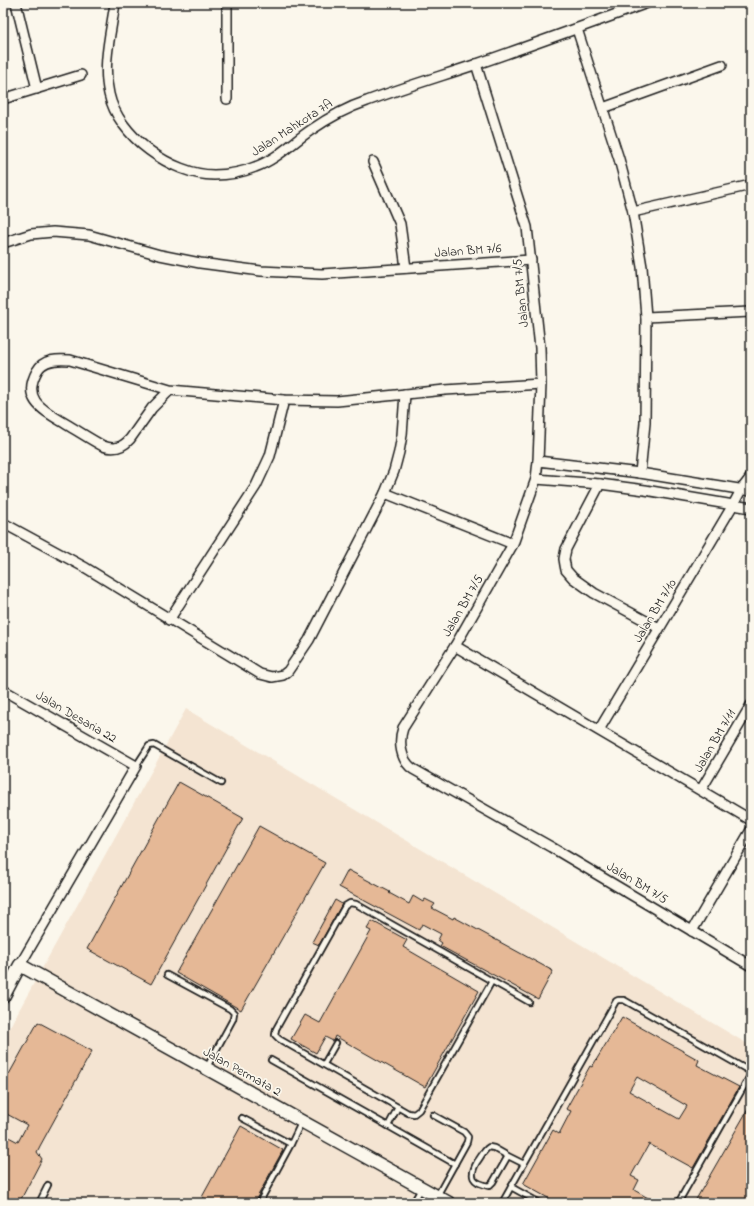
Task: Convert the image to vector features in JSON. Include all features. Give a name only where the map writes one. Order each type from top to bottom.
[{"type":"street","points":[[16,3],[37,89]]},
{"type":"street","name":"Jalan Mahkota 7A","points":[[115,3],[105,68],[109,95],[116,113],[135,138],[152,152],[176,166],[197,173],[214,175],[232,174],[257,167],[277,156],[337,113],[366,101],[476,64],[647,3]]},
{"type":"street","points":[[227,3],[227,99]]},
{"type":"street","points":[[577,28],[619,159],[633,212],[642,267],[646,317],[645,423],[640,473]]},
{"type":"street","name":"Jalan BM 7/5","points":[[476,64],[527,227],[540,348],[541,384],[538,461],[536,479],[513,544],[455,646],[404,728],[402,734],[402,751],[407,763],[413,769],[551,847],[751,966]]},
{"type":"street","points":[[603,108],[722,65]]},
{"type":"street","points":[[3,99],[81,74]]},
{"type":"street","points":[[373,162],[400,224],[406,268]]},
{"type":"street","points":[[633,212],[751,185]]},
{"type":"street","name":"Jalan BM 7/6","points":[[3,243],[31,234],[53,232],[89,235],[160,256],[261,271],[322,274],[531,260]]},
{"type":"street","points":[[646,317],[751,312]]},
{"type":"street","points":[[170,390],[152,408],[130,440],[126,444],[115,448],[103,446],[39,407],[32,396],[31,387],[38,368],[48,361],[59,359],[70,360],[170,390],[284,400],[337,400],[445,390],[541,384]]},
{"type":"street","points":[[3,523],[86,568],[169,620],[260,674],[272,677],[283,675],[288,671],[309,640],[385,493],[399,452],[405,408],[405,394]]},
{"type":"street","points":[[169,620],[256,486],[270,456],[284,400]]},
{"type":"street","points":[[538,461],[640,473],[751,491]]},
{"type":"street","name":"Jalan BM 7/10","points":[[599,730],[741,490],[751,477]]},
{"type":"street","points":[[536,479],[600,484],[645,490],[751,508]]},
{"type":"street","points":[[600,484],[566,549],[564,559],[566,570],[573,578],[594,593],[659,628]]},
{"type":"street","points":[[385,493],[513,544]]},
{"type":"street","points":[[455,646],[751,820]]},
{"type":"street","name":"Jalan Desaria 22","points":[[3,690],[136,766]]},
{"type":"street","name":"Jalan BM 7/11","points":[[701,790],[751,705]]},
{"type":"street","points":[[3,997],[136,766]]},
{"type":"street","points":[[692,931],[751,830]]},
{"type":"street","name":"Jalan Permata 2","points":[[20,966],[449,1203]]},
{"type":"lane","points":[[136,766],[147,748],[154,744],[221,783]]},
{"type":"lane","points":[[492,981],[419,1110],[414,1114],[408,1113],[279,1039],[275,1035],[276,1029],[346,906],[350,903],[356,904],[492,981],[529,1002]]},
{"type":"lane","points":[[167,975],[230,1009],[234,1014],[233,1019],[206,1068]]},
{"type":"lane","points":[[502,1203],[614,1003],[618,1000],[624,1000],[751,1073],[678,1203]]},
{"type":"lane","points":[[324,1064],[336,1043]]},
{"type":"lane","points":[[271,1060],[455,1164]]},
{"type":"lane","points":[[388,1126],[398,1107]]},
{"type":"lane","points":[[433,1115],[464,1132],[468,1137],[467,1142],[437,1196]]},
{"type":"lane","points":[[242,1118],[291,1144]]},
{"type":"lane","points":[[259,1203],[302,1121]]},
{"type":"lane","points":[[508,1156],[493,1182],[489,1186],[483,1185],[473,1179],[473,1170],[484,1151],[489,1147],[494,1148],[524,1164]]},
{"type":"lane","points":[[39,1203],[48,1184]]},
{"type":"lane","points":[[511,1187],[540,1203]]},
{"type":"lane","points":[[414,1203],[422,1188]]},
{"type":"shaded area","points":[[186,709],[751,1046],[751,1203],[3,1203],[3,1039]]},
{"type":"building","points":[[179,782],[243,818],[151,984],[87,949]]},
{"type":"building","points":[[259,826],[325,863],[241,1010],[176,973]]},
{"type":"building","points":[[348,870],[390,892],[389,893],[409,904],[413,896],[423,902],[425,899],[435,904],[432,908],[453,919],[454,917],[553,971],[538,999],[440,946],[442,943],[438,940],[441,934],[422,924],[419,930],[339,887]]},
{"type":"building","points":[[335,900],[342,904],[319,945],[312,942]]},
{"type":"building","points":[[372,921],[407,940],[403,947],[479,991],[425,1087],[335,1036],[333,1041],[325,1037],[316,1053],[291,1039],[305,1015],[320,1023],[371,931],[367,929]]},
{"type":"building","points":[[622,1017],[699,1060],[697,1065],[739,1087],[693,1168],[649,1144],[631,1176],[639,1180],[634,1190],[657,1203],[557,1203],[523,1184],[553,1130],[559,1134],[571,1111],[566,1109],[590,1066],[592,1067]],"holes":[[[637,1077],[687,1106],[679,1119],[629,1091]]]},
{"type":"building","points":[[38,1022],[92,1051],[37,1152],[42,1159],[19,1203],[3,1203],[3,1134],[18,1142],[27,1125],[3,1112],[3,1085]]},
{"type":"building","points":[[751,1104],[751,1203],[694,1203]]},
{"type":"building","points":[[241,1126],[283,1150],[254,1203],[213,1203],[202,1197]]}]
